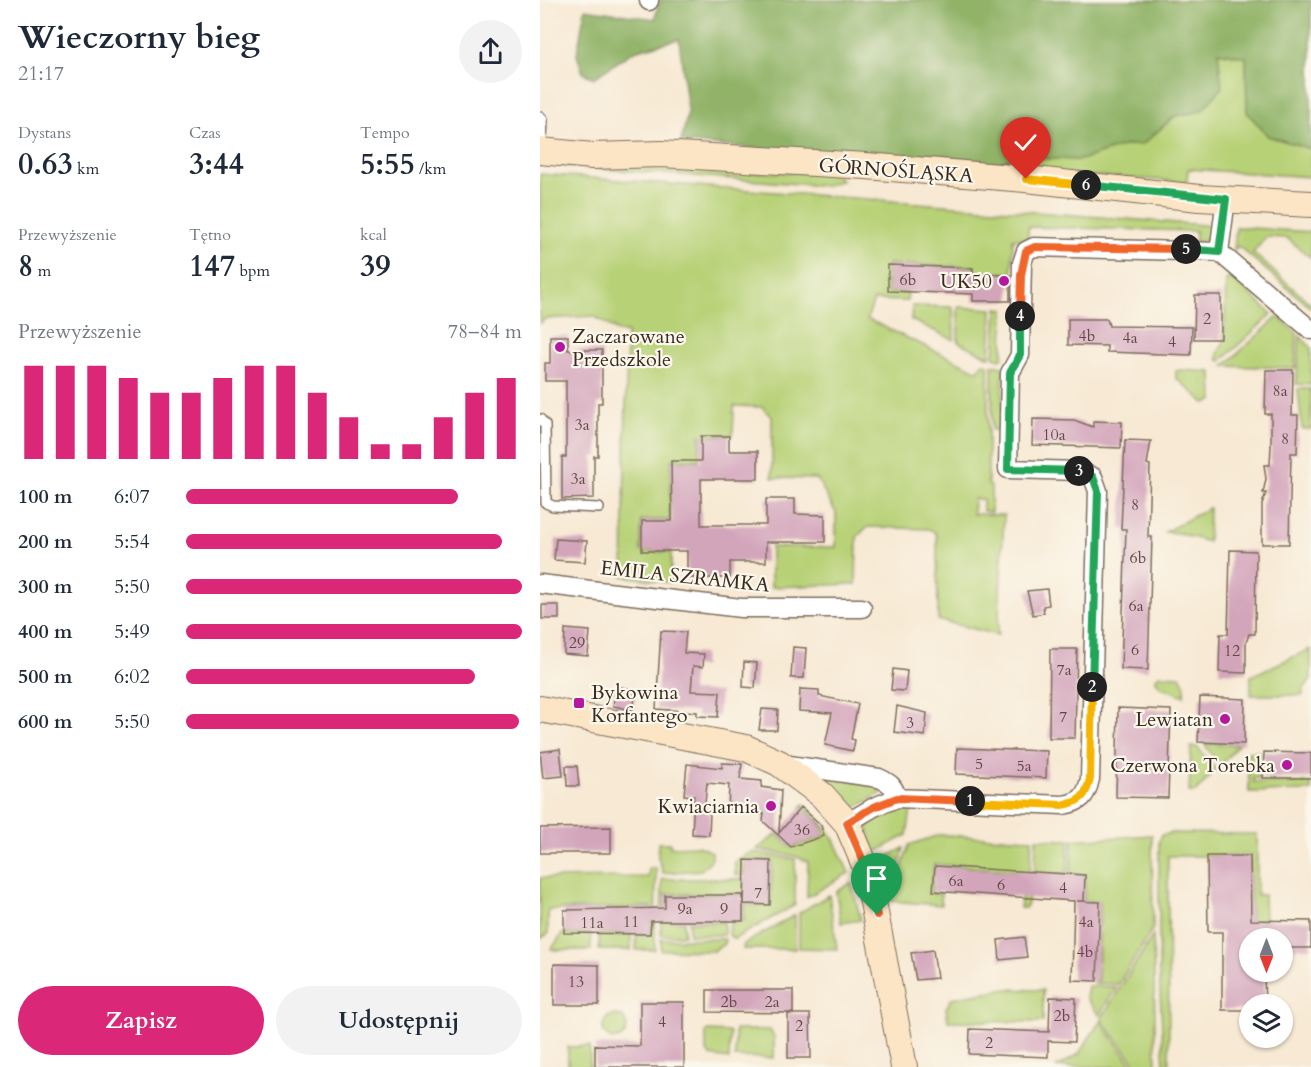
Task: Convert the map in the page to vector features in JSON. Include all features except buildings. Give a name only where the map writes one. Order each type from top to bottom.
[{"type":"street","name":"GÓRNOŚLĄSKA","points":[[541,136],[661,154],[912,170],[1226,199],[1311,204]]},
{"type":"street","points":[[1219,252],[1226,199]]},
{"type":"street","points":[[847,823],[874,807],[897,798],[1063,805],[1078,802],[1087,793],[1097,483],[1093,477],[1079,471],[1008,469],[1010,373],[1020,355],[1021,275],[1026,251],[1035,247],[1219,252],[1311,330]]},
{"type":"street","name":"EMILA SZRAMKA","points":[[540,584],[741,608],[862,608]]},
{"type":"street","points":[[540,709],[735,745],[779,763],[804,779],[847,823],[859,847],[872,885],[904,1067]]},
{"type":"street","points":[[779,763],[879,778],[890,782],[895,788],[897,798]]},
{"type":"lane","points":[[540,419],[544,425],[546,503],[553,506],[599,508]]},
{"type":"green space","points":[[659,0],[1311,0],[1311,149],[1268,136],[1247,112],[1246,57],[1218,52],[1222,88],[1201,111],[1175,116],[1143,144],[1123,146],[1080,160],[1012,157],[988,169],[681,142],[688,112],[679,39],[634,51],[594,78],[583,73],[577,55],[585,9],[655,19]]},
{"type":"green space","points":[[1217,52],[1246,57],[1247,112],[1268,136],[1311,149],[1311,177],[1188,169],[1187,182],[988,169],[1012,157],[1080,160],[1123,146],[1143,144],[1175,116],[1201,111]]},
{"type":"green space","points":[[540,156],[746,173],[832,172],[842,180],[825,186],[540,164]]},
{"type":"green space","points":[[540,174],[1216,226],[1211,239],[1195,242],[1195,231],[1028,227],[1028,239],[1013,239],[1012,273],[975,273],[974,267],[888,264],[887,292],[908,293],[907,301],[874,300],[867,319],[978,371],[983,363],[988,365],[988,485],[991,486],[991,512],[983,511],[983,499],[974,499],[973,514],[1004,515],[998,635],[938,620],[937,538],[935,532],[929,529],[867,527],[857,537],[856,584],[771,587],[771,547],[836,547],[836,513],[817,479],[772,478],[772,417],[762,407],[734,406],[733,435],[700,436],[699,460],[671,460],[670,520],[641,520],[641,551],[671,552],[671,583],[623,576],[627,332],[619,332],[594,316],[544,319],[540,324]]},
{"type":"green space","points":[[1236,227],[1311,232],[1311,258],[1287,238],[1266,237],[1253,253],[1311,304],[1311,308],[1238,246],[1234,250]]},
{"type":"green space","points":[[1230,276],[1272,314],[1221,361],[1218,360],[1218,353],[1224,342],[1226,280]]},
{"type":"green space","points":[[912,306],[953,307],[954,340],[911,320]]},
{"type":"green space","points":[[958,307],[992,309],[990,357],[958,342]]},
{"type":"green space","points":[[997,308],[1004,309],[1003,357],[1000,359],[994,357]]},
{"type":"green space","points":[[1278,317],[1297,333],[1295,368],[1224,366]]},
{"type":"green space","points":[[1300,336],[1311,348],[1311,385],[1296,384]]},
{"type":"green space","points":[[992,365],[1003,367],[1002,430],[992,430]]},
{"type":"green space","points":[[1176,371],[1212,372],[1213,401],[1205,403],[1176,378]]},
{"type":"green space","points":[[1298,389],[1311,389],[1311,429],[1302,429]]},
{"type":"green space","points":[[1209,508],[1208,542],[1179,533],[1165,532]]},
{"type":"green space","points":[[1311,649],[1311,679],[1303,690],[1303,695],[1251,695],[1251,676]]},
{"type":"green space","points":[[1160,675],[1180,676],[1185,686],[1184,696],[1161,687],[1155,679]]},
{"type":"green space","points":[[1204,744],[1238,745],[1220,766]]},
{"type":"green space","points":[[1191,747],[1197,747],[1216,769],[1196,792],[1189,792]]},
{"type":"green space","points":[[1248,752],[1259,752],[1259,778],[1253,778],[1254,782],[1311,783],[1311,791],[1249,792]]},
{"type":"green space","points":[[830,775],[883,788],[882,793],[854,808],[844,808],[826,785]]},
{"type":"green space","points":[[804,804],[831,834],[849,873],[807,897],[808,862],[795,856],[757,849],[777,834],[791,847],[824,837],[821,825],[801,807]]},
{"type":"green space","points":[[897,810],[911,810],[907,835],[874,853],[867,827],[872,820]]},
{"type":"green space","points":[[1172,833],[1257,834],[1257,895],[1264,895],[1265,920],[1257,928],[1251,928],[1250,856],[1168,856],[1169,1067],[1164,1067],[1159,972],[1159,841],[1162,835]]},
{"type":"green space","points":[[939,835],[1032,839],[1028,904],[1025,908],[1020,908],[1025,872],[934,864],[931,893],[941,894],[941,905],[891,901],[909,845]]},
{"type":"green space","points":[[1152,835],[1153,928],[1119,984],[1092,983],[1098,981],[1100,902],[1084,901],[1086,875],[1070,874],[1072,840]]},
{"type":"green space","points":[[1036,839],[1069,840],[1067,874],[1040,873],[1034,893]]},
{"type":"green space","points":[[658,843],[670,843],[670,847],[698,846],[712,852],[712,859],[701,870],[663,873],[658,858]]},
{"type":"green space","points":[[904,848],[888,901],[877,862]]},
{"type":"green space","points":[[752,852],[795,859],[795,905],[734,939],[729,935],[730,922],[744,921],[744,905],[771,905],[772,860],[745,860],[744,875],[735,875],[735,861]]},
{"type":"green space","points":[[649,868],[656,868],[655,950],[636,950],[636,934],[651,934],[651,907],[548,910],[548,934],[540,939],[540,878],[648,877]]},
{"type":"green space","points":[[662,879],[744,879],[744,894],[665,894],[665,921],[684,921],[684,935],[661,935]]},
{"type":"green space","points":[[851,883],[861,920],[841,923],[836,892]]},
{"type":"green space","points":[[829,895],[837,949],[799,948],[799,913]]},
{"type":"green space","points":[[795,915],[795,949],[743,949],[744,944]]},
{"type":"green space","points":[[689,922],[724,922],[724,935],[689,935]]},
{"type":"green space","points":[[562,934],[591,934],[591,950],[551,950]]},
{"type":"green space","points":[[599,934],[631,934],[631,950],[599,950]]},
{"type":"green space","points":[[1153,935],[1156,1067],[1138,1067],[1101,1019]]},
{"type":"green space","points":[[661,939],[725,939],[724,944],[713,951],[661,950]]},
{"type":"green space","points":[[1088,986],[1117,987],[1099,1015],[1086,998]]},
{"type":"green space","points":[[1002,989],[1043,990],[1043,1022],[948,1021],[946,1008],[952,998]]},
{"type":"green space","points":[[615,1015],[623,1019],[627,1027],[623,1035],[615,1039],[607,1035],[603,1027],[607,1019]]},
{"type":"green space","points":[[1100,1021],[1134,1067],[1057,1067],[1079,1054]]},
{"type":"green space","points":[[735,1030],[770,1030],[774,1037],[774,1058],[735,1057]]},
{"type":"green space","points":[[706,1031],[730,1032],[729,1059],[710,1056],[706,1050]]},
{"type":"green space","points":[[590,1046],[590,1067],[568,1067],[568,1047]]},
{"type":"place","name":"UK50","points":[[1004,281]]},
{"type":"place","name":"Zaczarowane Przedszkole","points":[[560,347]]},
{"type":"place","name":"Bykowina Korfantego","points":[[579,703]]},
{"type":"place","name":"Lewiatan","points":[[1225,719]]},
{"type":"place","name":"Czerwona Torebka","points":[[1287,765]]},
{"type":"place","name":"Kwiaciarnia","points":[[771,806]]},
{"type":"route","points":[[877,915],[872,885],[859,847],[847,823],[874,807],[897,798],[1063,805],[1078,802],[1087,793],[1090,779],[1098,491],[1093,477],[1079,471],[1008,469],[1010,373],[1011,367],[1020,355],[1021,275],[1026,251],[1035,247],[1195,249],[1219,252],[1222,243],[1226,199],[1026,179]]}]
